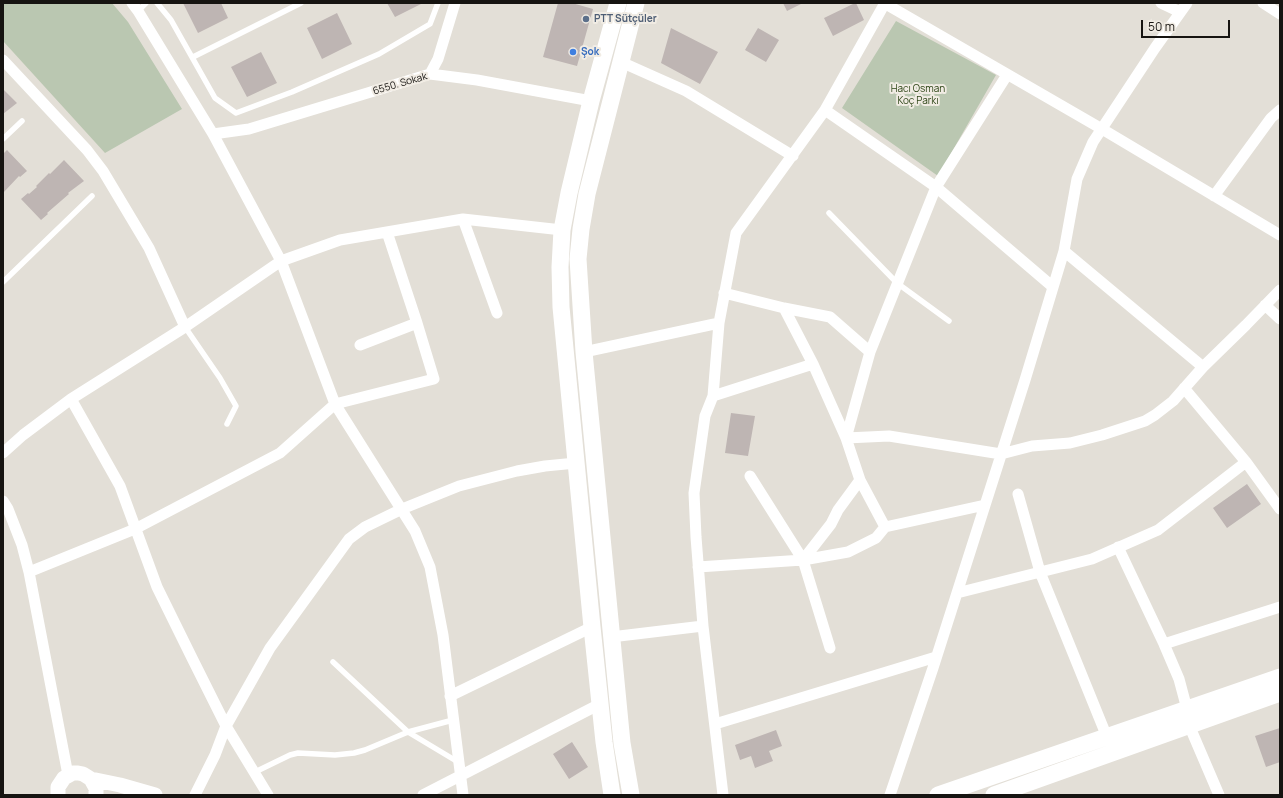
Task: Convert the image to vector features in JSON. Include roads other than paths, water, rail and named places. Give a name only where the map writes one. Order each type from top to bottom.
[{"type":"main road","points":[[612,795],[604,742],[592,627],[561,307],[560,267],[562,230],[569,193],[591,101],[618,3]]},
{"type":"main road","points":[[631,795],[622,743],[611,637],[584,352],[578,259],[587,194],[636,3]]},
{"type":"main road","points":[[994,795],[1188,717],[1280,678]]},
{"type":"main road","points":[[938,795],[1107,737],[1280,693]]},
{"type":"main road","points":[[57,794],[60,782],[68,775],[78,773],[91,779],[120,785],[155,795]]},
{"type":"main road","points":[[91,779],[96,788],[96,795]]},
{"type":"street","points":[[430,74],[438,59],[455,3]]},
{"type":"street","points":[[723,795],[703,626],[694,493],[705,416],[713,396],[719,324],[736,233],[825,110],[885,3],[1102,129],[1280,235]]},
{"type":"street","points":[[890,795],[957,593],[1025,380],[1064,251],[1077,179],[1093,142],[1183,8],[1161,3]]},
{"type":"street","points":[[1263,3],[1280,14]]},
{"type":"street","points":[[139,6],[213,134],[281,261],[335,404],[415,531],[430,567],[443,635],[463,795]]},
{"type":"street","points":[[3,60],[86,150],[103,171],[149,248],[185,326]]},
{"type":"street","points":[[621,62],[686,91],[792,156]]},
{"type":"street","name":"6550. Sokak","points":[[213,134],[249,129],[430,74],[477,80],[591,101]]},
{"type":"street","points":[[846,438],[870,352],[936,187],[1007,74]]},
{"type":"street","points":[[825,110],[936,187],[1053,287]]},
{"type":"street","points":[[1214,196],[1271,118],[1280,110]]},
{"type":"street","points":[[3,453],[71,399],[185,326],[281,261],[340,240],[463,219],[562,230]]},
{"type":"street","points":[[463,219],[497,313]]},
{"type":"street","points":[[29,572],[135,529],[280,453],[335,404],[434,379],[387,232]]},
{"type":"street","points":[[1064,251],[1203,367]]},
{"type":"street","points":[[846,438],[889,436],[1001,454],[1032,446],[1070,443],[1102,436],[1135,425],[1155,415],[1173,401],[1203,367],[1280,290]]},
{"type":"street","points":[[724,293],[784,308],[830,317],[870,352]]},
{"type":"street","points":[[1265,305],[1280,318]]},
{"type":"street","points":[[784,308],[813,364],[846,438],[860,480],[885,527]]},
{"type":"street","points":[[360,345],[417,323]]},
{"type":"street","points":[[584,352],[719,324]]},
{"type":"street","points":[[713,396],[813,364]]},
{"type":"street","points":[[1184,388],[1246,462],[1280,509]]},
{"type":"street","points":[[71,399],[120,486],[157,587],[226,726],[268,795]]},
{"type":"street","points":[[957,593],[1092,559],[1158,530],[1246,462]]},
{"type":"street","points":[[195,795],[215,755],[226,726],[270,648],[349,539],[365,527],[402,509],[459,486],[517,471],[576,463]]},
{"type":"street","points":[[750,476],[803,560],[830,648]]},
{"type":"street","points":[[803,560],[831,524],[838,510],[860,480]]},
{"type":"street","points":[[1018,494],[1040,572],[1107,737]]},
{"type":"street","points":[[698,567],[803,560],[848,552],[876,538],[885,527],[985,505]]},
{"type":"street","points":[[5,508],[22,545],[29,572],[68,775]]},
{"type":"street","points":[[1118,548],[1179,679],[1188,717],[1219,795]]},
{"type":"street","points":[[1164,644],[1280,607]]},
{"type":"street","points":[[611,637],[703,626]]},
{"type":"street","points":[[450,696],[592,627]]},
{"type":"street","points":[[715,724],[936,657]]},
{"type":"street","points":[[423,795],[600,704]]},
{"type":"lane","points":[[157,3],[171,20],[215,98],[236,113],[292,92],[380,54],[430,24],[438,3]]},
{"type":"lane","points":[[193,57],[301,3]]},
{"type":"lane","points":[[3,139],[22,121]]},
{"type":"lane","points":[[3,282],[92,196]]},
{"type":"lane","points":[[829,213],[897,283],[949,321]]},
{"type":"lane","points":[[185,326],[220,378],[236,406],[227,424]]},
{"type":"lane","points":[[333,662],[408,732],[458,762]]},
{"type":"lane","points":[[255,772],[290,755],[298,753],[354,753],[408,732],[453,720]]},
{"type":"place","name":"PTT Sütçüler","points":[[586,19]]},
{"type":"place","name":"Şok","points":[[573,52]]},
{"type":"park label","name":"Hacı Osman Koç Parkı","points":[[918,94]]}]
